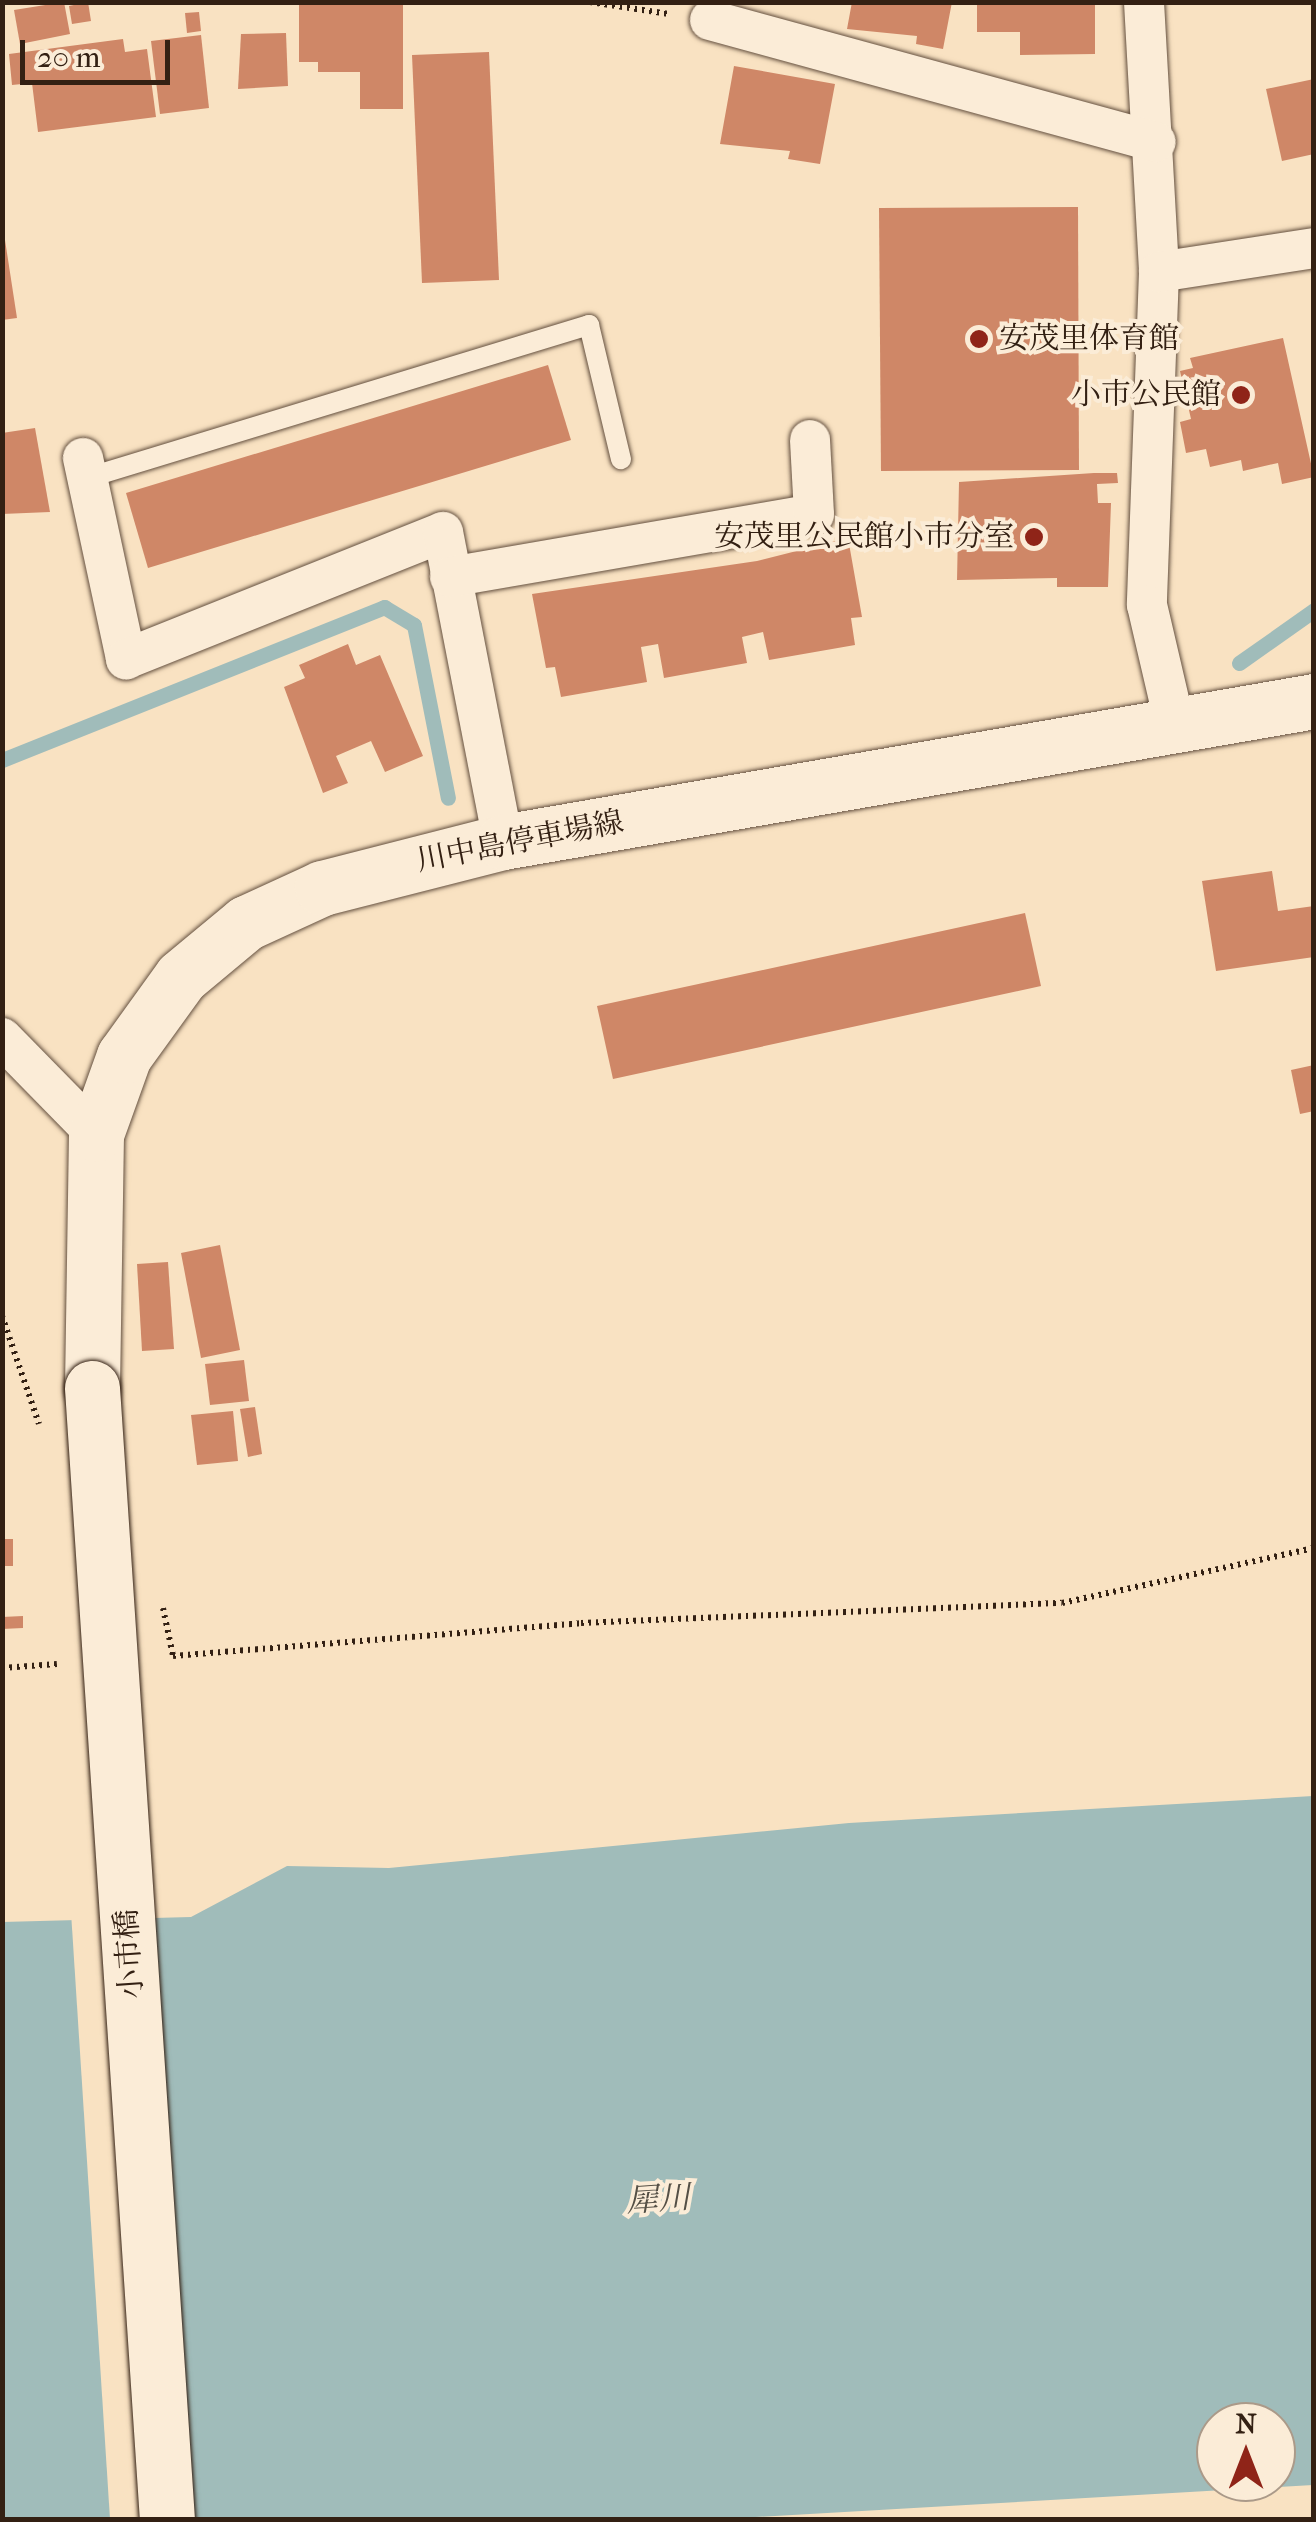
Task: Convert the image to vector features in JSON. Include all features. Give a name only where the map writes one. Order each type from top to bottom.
[{"type":"main road","name":"川中島停車場線","points":[[92,1388],[96,1134],[124,1056],[181,977],[246,923],[322,888],[504,842],[1314,701]]},
{"type":"main road","name":"小市橋","points":[[92,1388],[168,2520]]},
{"type":"street","points":[[1144,2],[1156,142],[1159,272],[1147,605],[1176,725]]},
{"type":"street","points":[[710,20],[1156,142]]},
{"type":"street","points":[[1159,272],[1314,248]]},
{"type":"street","points":[[450,578],[814,514],[810,440]]},
{"type":"street","points":[[84,468],[126,659],[443,532],[504,842]]},
{"type":"street","points":[[2,1038],[96,1134]]},
{"type":"lane","points":[[84,468],[590,325],[621,459]]},
{"type":"path","points":[[590,2],[710,20]]},
{"type":"path","points":[[2,1316],[46,1440]]},
{"type":"path","points":[[162,1600],[172,1656],[581,1623],[1062,1603],[1314,1548]]},
{"type":"water","name":"犀川","points":[[1313,1796],[1313,2485],[1296,2486],[1296,2402],[1196,2402],[1196,2492],[704,2520],[3,2519],[2,1922],[191,1917],[287,1866],[389,1868],[849,1823]]},
{"type":"pier","points":[[71,1912],[149,1912],[190,2519],[110,2519]]},
{"type":"building","points":[[64,2],[70,34],[20,44],[14,10]]},
{"type":"building","points":[[88,2],[91,21],[72,24],[69,6]]},
{"type":"building","points":[[299,2],[403,2],[403,109],[360,109],[360,72],[318,72],[318,62],[299,62]]},
{"type":"building","points":[[852,2],[952,2],[943,49],[916,44],[917,36],[847,29]]},
{"type":"building","points":[[977,2],[1095,2],[1095,54],[1020,55],[1020,32],[977,32]]},
{"type":"building","points":[[199,12],[201,31],[187,33],[185,13]]},
{"type":"building","points":[[286,33],[288,86],[238,89],[241,34]]},
{"type":"building","points":[[201,35],[209,108],[160,114],[151,41]]},
{"type":"building","points":[[123,39],[125,52],[147,49],[156,117],[38,132],[32,83],[12,85],[9,54]]},
{"type":"building","points":[[489,52],[499,280],[422,283],[412,55]]},
{"type":"building","points":[[734,66],[835,84],[820,164],[788,159],[790,151],[720,144]]},
{"type":"building","points":[[1314,79],[1314,154],[1282,161],[1266,89]]},
{"type":"building","name":"安茂里体育館","points":[[1078,207],[1079,470],[881,471],[879,208]]},
{"type":"building","points":[[5,240],[17,318],[2,320],[2,241]]},
{"type":"building","name":"小市公民館","points":[[1283,338],[1314,477],[1282,484],[1278,463],[1243,471],[1241,460],[1210,467],[1206,449],[1186,453],[1180,422],[1191,419],[1180,371],[1193,368],[1190,358]]},
{"type":"building","points":[[548,365],[571,440],[148,568],[126,493]]},
{"type":"building","points":[[35,428],[50,512],[2,514],[2,433]]},
{"type":"building","name":"安茂里公民館小市分室","points":[[1117,473],[1118,483],[1097,484],[1098,503],[1111,503],[1108,587],[1057,587],[1057,578],[957,580],[959,482]]},
{"type":"building","points":[[848,538],[862,617],[851,618],[855,645],[769,660],[763,632],[742,637],[747,663],[664,678],[658,644],[641,647],[647,682],[561,697],[555,667],[546,668],[532,594],[757,561]]},
{"type":"building","points":[[348,644],[356,665],[380,655],[423,756],[385,772],[371,741],[336,756],[348,783],[323,793],[284,687],[305,678],[299,665]]},
{"type":"building","points":[[1272,871],[1278,911],[1314,906],[1314,957],[1216,971],[1202,881]]},
{"type":"building","points":[[1025,913],[1041,986],[613,1079],[597,1006]]},
{"type":"building","points":[[1314,1065],[1314,1111],[1300,1114],[1291,1070]]},
{"type":"building","points":[[220,1245],[240,1350],[201,1358],[181,1253]]},
{"type":"building","points":[[168,1262],[174,1349],[142,1351],[137,1264]]},
{"type":"building","points":[[244,1360],[249,1401],[210,1405],[205,1364]]},
{"type":"building","points":[[255,1407],[262,1454],[248,1457],[240,1409]]},
{"type":"building","points":[[233,1411],[238,1461],[197,1465],[191,1415]]},
{"type":"building","points":[[2,1539],[13,1539],[13,1566],[2,1566]]},
{"type":"building","points":[[23,1616],[23,1628],[2,1629],[2,1617]]},
{"type":"waterway","points":[[2,760],[384,607],[414,625],[448,798]]},
{"type":"waterway","points":[[1239,663],[1314,610]]},
{"type":"place","name":"安茂里体育館","points":[[979,339]]},
{"type":"place","name":"小市公民館","points":[[1241,395]]},
{"type":"place","name":"安茂里公民館小市分室","points":[[1034,537]]}]
